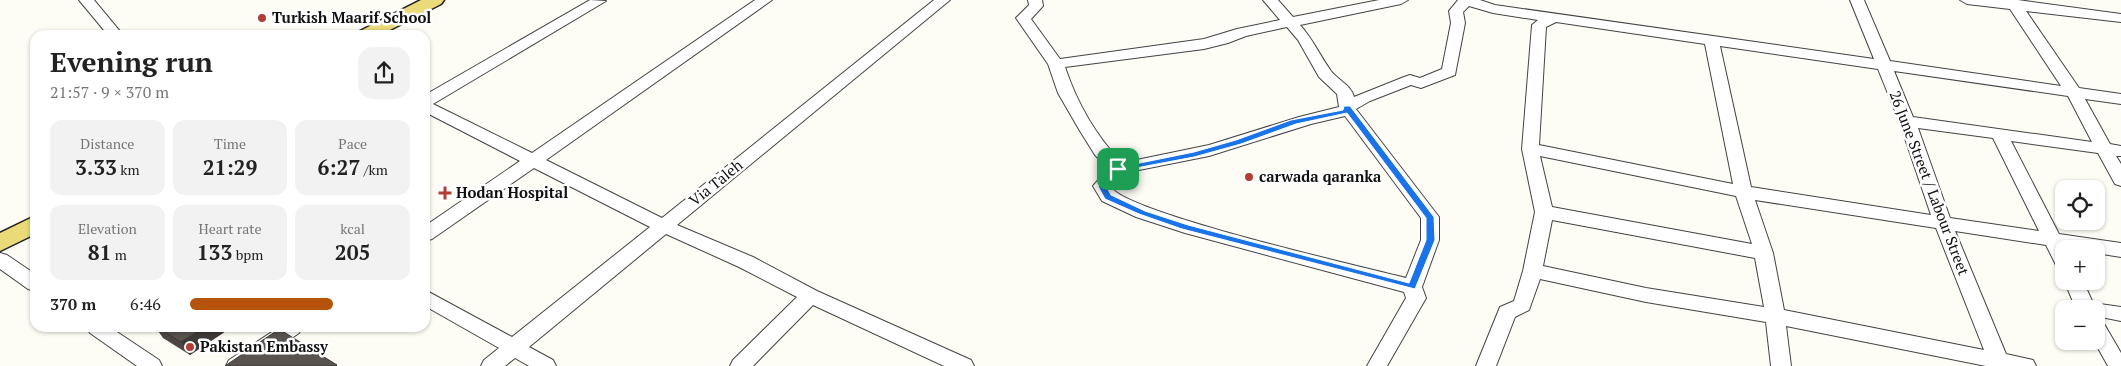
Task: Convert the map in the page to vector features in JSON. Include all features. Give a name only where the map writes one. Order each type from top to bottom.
[{"type":"main road","points":[[376,30],[436,0]]},
{"type":"main road","points":[[395,30],[452,0]]},
{"type":"main road","points":[[0,231],[30,215]]},
{"type":"main road","points":[[0,243],[30,227]]},
{"type":"street","points":[[86,0],[112,30]]},
{"type":"street","points":[[430,232],[765,0]]},
{"type":"street","name":"Via Taleh","points":[[491,366],[942,0]]},
{"type":"street","points":[[1035,0],[1036,6],[1023,18],[1056,64],[1066,93],[1101,151],[1118,169]]},
{"type":"street","points":[[1270,0],[1304,38],[1326,74],[1345,93],[1347,108],[1430,217],[1430,240],[1412,287],[1416,298],[1377,366]]},
{"type":"street","points":[[1056,64],[1204,44],[1223,40],[1239,32],[1337,15],[1401,0]]},
{"type":"street","points":[[1412,287],[1185,227],[1142,212],[1108,197],[1102,186],[1118,169],[1194,154],[1238,142],[1294,122],[1346,111],[1347,108],[1364,98],[1410,80],[1421,83],[1449,72],[1455,48],[1456,27],[1458,23],[1456,11],[1466,0],[1482,7],[1712,42],[1884,64],[2121,99]]},
{"type":"street","name":"26 June Street / Labour Street","points":[[1858,0],[1907,121],[1943,223],[2000,363]]},
{"type":"street","points":[[1967,0],[2013,3],[2121,18]]},
{"type":"street","points":[[430,99],[598,1]]},
{"type":"street","points":[[2013,3],[2114,150],[2121,180]]},
{"type":"street","points":[[1486,366],[1507,312],[1522,305],[1533,271],[1544,212],[1530,149],[1538,24],[1555,18]]},
{"type":"street","points":[[1712,42],[1743,192],[1764,253],[1775,316],[1781,366]]},
{"type":"street","points":[[430,109],[663,226],[746,262],[810,296],[964,366]]},
{"type":"street","points":[[1907,121],[2114,150]]},
{"type":"street","points":[[1999,134],[2055,244]]},
{"type":"street","points":[[1530,149],[1743,192],[2121,250]]},
{"type":"street","points":[[1544,212],[1764,253]]},
{"type":"street","points":[[0,260],[30,281]]},
{"type":"street","points":[[1533,271],[1646,295],[1775,316],[2000,363],[2026,366]]},
{"type":"street","points":[[740,366],[810,296]]},
{"type":"street","points":[[430,300],[546,366]]},
{"type":"street","points":[[2105,311],[2121,314]]},
{"type":"street","points":[[103,332],[152,366]]},
{"type":"street","points":[[236,366],[286,332]]},
{"type":"street","points":[[2105,343],[2118,366]]},
{"type":"building","points":[[165,332],[197,332],[181,342]]},
{"type":"building","points":[[275,332],[284,332],[337,365],[336,366],[225,366]]},
{"type":"place","name":"Turkish Maarif School","points":[[262,18]]},
{"type":"place","name":"carwada qaranka","points":[[1249,177]]},
{"type":"place","name":"Hodan Hospital","points":[[445,193]]},
{"type":"place","name":"Pakistan Embassy","points":[[190,347]]},
{"type":"route","points":[[1347,108],[1416,196],[1430,217],[1430,240],[1412,287],[1185,227],[1142,212],[1108,197],[1102,186],[1118,169],[1194,154],[1238,142],[1294,122],[1346,111],[1347,108]]}]
